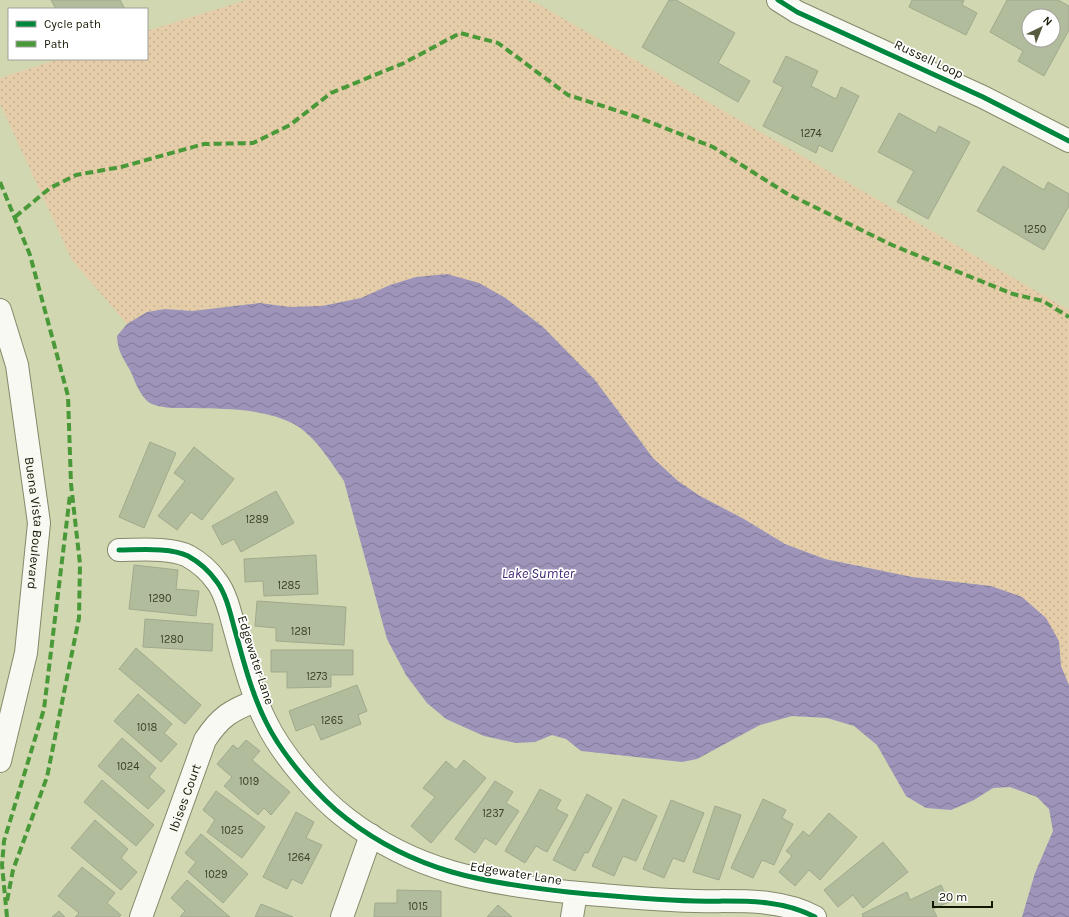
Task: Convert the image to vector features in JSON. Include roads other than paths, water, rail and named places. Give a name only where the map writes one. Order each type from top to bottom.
[{"type":"street","name":"Russell Loop","points":[[778,0],[797,12],[983,97],[1069,141]]},
{"type":"street","name":"Buena Vista Boulevard","points":[[0,310],[18,365],[38,523],[26,653],[0,761]]},
{"type":"street","name":"Edgewater Lane","points":[[118,550],[161,550],[187,555],[204,567],[218,583],[227,603],[256,701],[267,724],[283,749],[312,787],[347,819],[371,835],[426,864],[467,878],[513,887],[695,901],[752,900],[783,904],[804,915]]},
{"type":"street","name":"Ibises Court","points":[[141,917],[205,740],[214,726],[225,715],[237,708],[256,701]]},
{"type":"street","points":[[342,917],[371,835]]},
{"type":"street","points":[[572,917],[576,893]]},
{"type":"water","name":"Lake Sumter","points":[[447,274],[479,283],[504,297],[543,327],[595,380],[653,458],[678,481],[700,496],[744,519],[785,544],[825,559],[912,577],[991,586],[1022,597],[1046,618],[1059,641],[1061,666],[1069,685],[1069,917],[1022,917],[1035,873],[1053,831],[1049,809],[1037,797],[1010,787],[993,788],[974,800],[951,810],[926,808],[906,796],[877,745],[854,726],[827,718],[792,716],[760,725],[697,759],[682,762],[581,751],[566,739],[552,735],[535,742],[516,743],[484,736],[446,719],[427,703],[406,675],[387,639],[344,481],[315,442],[294,424],[270,415],[244,410],[172,408],[152,404],[145,399],[139,390],[118,347],[117,336],[127,324],[147,312],[165,309],[192,311],[260,303],[289,307],[322,306],[361,298],[390,285],[416,277]]}]
